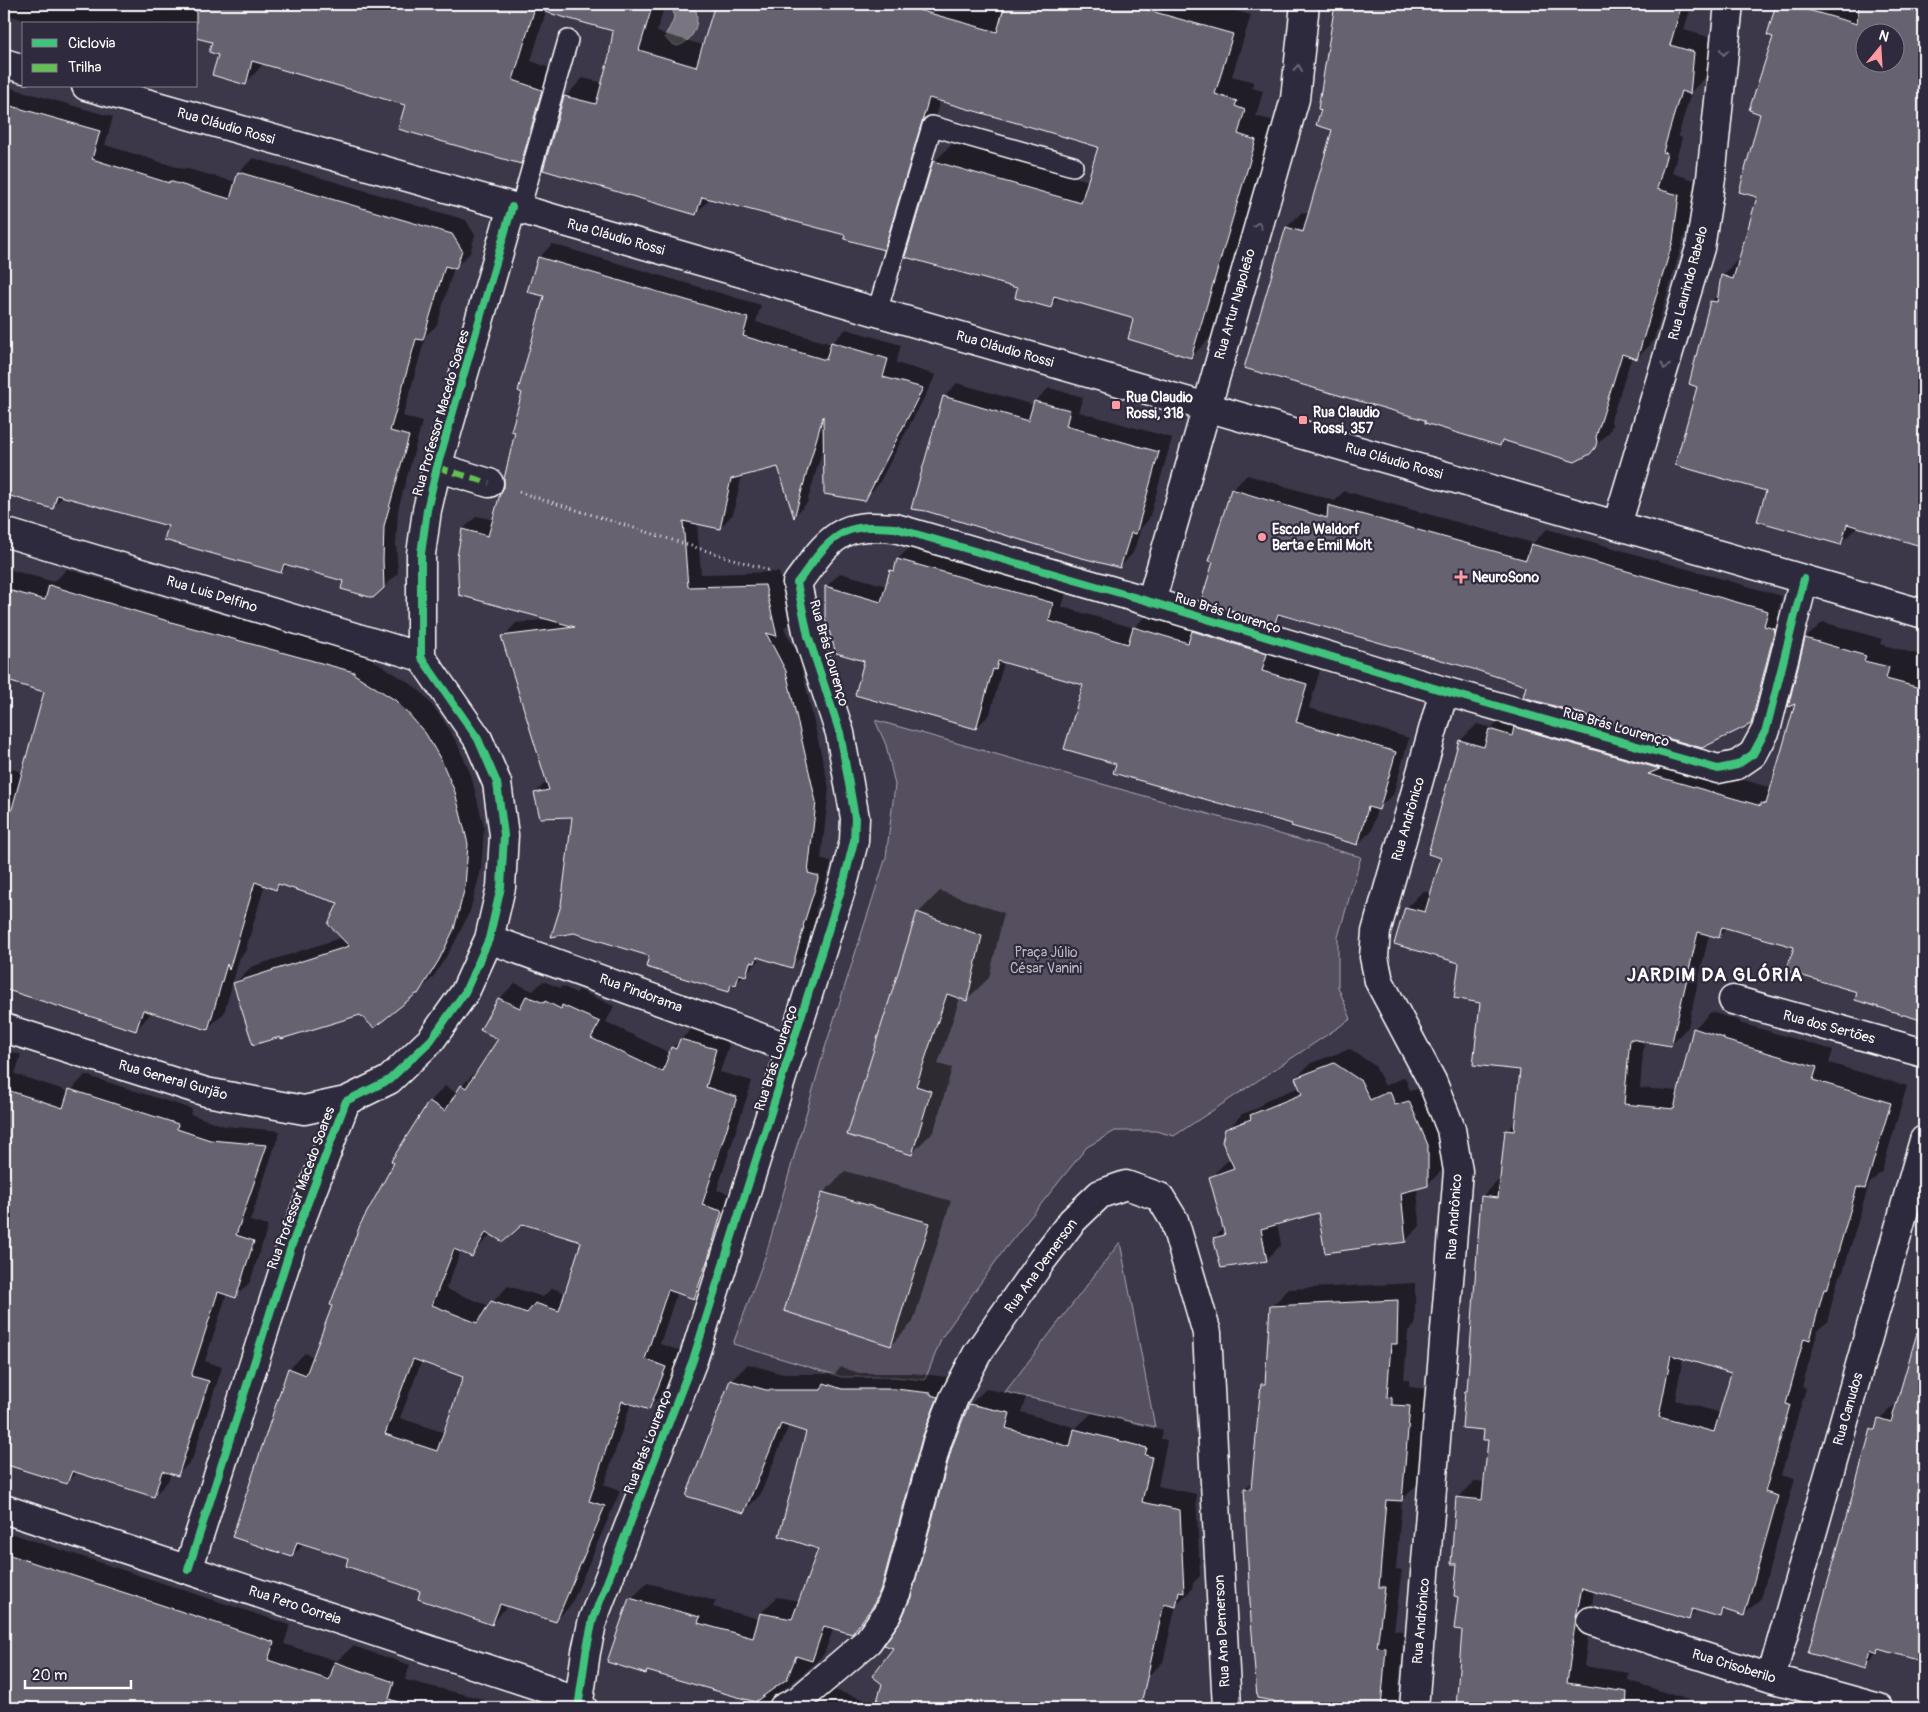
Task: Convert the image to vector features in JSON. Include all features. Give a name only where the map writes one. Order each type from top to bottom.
[{"type":"street","name":"Rua Artur Napoleão","points":[[1151,602],[1295,99],[1305,4]]},
{"type":"street","name":"Rua Laurindo Rabelo","points":[[1617,525],[1700,248],[1710,187],[1729,4]]},
{"type":"street","points":[[4,63],[22,68]]},
{"type":"street","name":"Rua Cláudio Rossi","points":[[93,88],[1924,614]]},
{"type":"street","name":"Rua Professor Macedo Soares","points":[[188,1570],[291,1247],[346,1101],[389,1080],[432,1040],[465,992],[489,939],[501,888],[504,835],[497,783],[478,739],[421,657],[421,554],[427,510],[437,466],[516,208]]},
{"type":"street","points":[[437,466],[489,483]]},
{"type":"street","name":"Rua Brás Lourenço","points":[[584,1707],[586,1652],[593,1619],[693,1360],[792,1048],[845,877],[854,841],[855,818],[840,733],[808,636],[797,583],[822,549],[845,532],[869,527],[895,528],[1151,602],[1444,691],[1718,769],[1737,765],[1753,754],[1766,730],[1804,579]]},
{"type":"street","name":"Rua Luis Delfino","points":[[4,532],[421,657]]},
{"type":"street","name":"Rua Andrônico","points":[[1414,1708],[1458,1171],[1451,1129],[1432,1080],[1379,981],[1374,957],[1376,932],[1444,691]]},
{"type":"street","name":"Rua Pindorama","points":[[489,939],[792,1048]]},
{"type":"street","name":"Rua dos Sertões","points":[[1733,1000],[1924,1053]]},
{"type":"street","name":"Rua General Gurjão","points":[[4,1028],[206,1092],[304,1110],[346,1101]]},
{"type":"street","name":"Rua Canudos","points":[[1770,1678],[1786,1629],[1924,1140]]},
{"type":"street","name":"Rua Ana Demerson","points":[[783,1708],[799,1700],[868,1641],[887,1614],[897,1591],[936,1442],[954,1398],[977,1354],[1042,1260],[1072,1221],[1100,1194],[1126,1185],[1160,1196],[1174,1220],[1207,1333],[1226,1708]]},
{"type":"street","name":"Rua Pero Correia","points":[[4,1509],[545,1688],[584,1707]]},
{"type":"street","name":"Rua Crisoberilo","points":[[1591,1621],[1770,1678],[1879,1708]]},
{"type":"lane","points":[[516,208],[568,40]]},
{"type":"lane","points":[[877,312],[932,126],[1072,166]]},
{"type":"path","points":[[489,483],[764,568]]},
{"type":"green space","name":"Praça Júlio César Vanini","points":[[875,720],[1361,857],[1338,937],[1338,987],[1351,1019],[1174,1136],[1156,1131],[1115,1131],[1087,1147],[1004,1250],[942,1337],[925,1380],[895,1377],[842,1377],[733,1344],[766,1254],[824,1051],[886,857],[895,785],[886,745]]},
{"type":"green space","points":[[1120,1242],[1155,1427],[1005,1392]]},
{"type":"shaded area","points":[[672,4],[693,4],[697,16],[697,22],[692,35],[683,44],[677,46],[670,43],[665,37],[673,22]]},
{"type":"building","points":[[196,4],[536,4],[513,80],[542,90],[521,164],[398,129],[405,105],[252,61],[246,85],[212,75],[218,55],[209,52],[212,42],[198,38],[198,22],[196,22]]},
{"type":"building","points":[[546,4],[653,4],[639,50],[696,67],[715,4],[897,4],[997,32],[1005,4],[1126,4],[1233,34],[1215,94],[1237,101],[1235,106],[1245,110],[1238,134],[1256,140],[1191,358],[1128,339],[1133,320],[1131,318],[1054,296],[1051,308],[1015,298],[1017,288],[905,257],[933,161],[1081,203],[1098,147],[1038,129],[929,98],[884,250],[844,239],[845,235],[702,197],[696,215],[543,170],[564,96],[596,104],[609,56],[613,31],[545,12]]},
{"type":"building","points":[[1335,4],[1682,4],[1670,45],[1694,52],[1690,94],[1681,91],[1663,152],[1667,153],[1657,189],[1679,195],[1673,241],[1637,359],[1622,354],[1596,437],[1597,442],[1590,454],[1575,462],[1502,440],[1500,446],[1425,423],[1425,420],[1244,368],[1286,227],[1303,232],[1332,130],[1316,125],[1321,110],[1318,109]]},
{"type":"building","points":[[1776,4],[1787,4],[1856,24],[1856,72],[1906,72],[1906,22],[1857,22],[1859,4],[1924,4],[1924,547],[1847,524],[1841,545],[1757,521],[1766,491],[1675,465],[1697,387],[1689,384],[1710,301],[1717,302],[1721,275],[1733,279],[1757,197],[1739,192],[1760,114],[1749,110],[1773,37],[1767,35]]},
{"type":"building","points":[[4,104],[100,131],[92,159],[169,183],[169,181],[230,199],[238,172],[452,234],[462,250],[456,269],[445,266],[423,340],[416,339],[390,431],[409,436],[384,526],[384,588],[373,598],[341,589],[343,581],[284,564],[281,573],[164,540],[168,526],[57,495],[53,509],[4,494]]},
{"type":"building","points":[[538,257],[748,318],[743,336],[826,360],[831,342],[888,359],[883,377],[923,388],[865,501],[824,494],[823,416],[794,518],[778,467],[731,479],[720,529],[683,521],[688,587],[765,585],[777,636],[766,633],[786,671],[816,802],[808,873],[819,876],[792,968],[757,957],[755,963],[750,962],[746,976],[739,974],[736,985],[731,984],[729,992],[646,967],[649,956],[574,933],[551,937],[561,905],[572,817],[540,818],[534,793],[549,790],[501,636],[575,627],[459,595],[457,557],[462,529],[488,536],[500,494],[504,487],[504,479],[515,432],[511,431],[522,393],[518,391],[544,296],[527,292]]},
{"type":"building","points":[[943,396],[1028,421],[1034,401],[1070,410],[1066,426],[1159,452],[1136,534],[1131,533],[1120,568],[1067,554],[926,511],[911,509]]},
{"type":"building","points":[[1231,489],[1327,518],[1328,505],[1526,560],[1531,544],[1768,611],[1764,626],[1775,629],[1751,724],[1702,748],[1523,697],[1526,686],[1473,669],[1278,614],[1275,623],[1201,601],[1213,562],[1209,561]]},
{"type":"building","points":[[897,559],[1053,603],[1049,621],[1128,644],[1133,627],[1188,643],[1192,631],[1267,654],[1262,671],[1307,684],[1296,722],[1396,752],[1379,810],[1368,807],[1358,845],[1291,826],[1292,824],[1113,773],[1116,764],[1064,749],[1083,685],[998,661],[996,670],[993,669],[976,729],[855,695],[864,661],[836,653],[825,618],[825,586],[881,602],[890,570],[894,571]]},
{"type":"building","points":[[49,585],[171,622],[354,672],[354,674],[395,700],[406,711],[426,734],[441,760],[455,792],[468,844],[465,887],[454,929],[439,960],[418,994],[374,1028],[360,1015],[281,1039],[280,1037],[253,1045],[233,983],[349,946],[328,924],[338,903],[278,884],[276,890],[255,882],[229,970],[227,964],[208,1030],[143,1010],[136,1031],[4,989],[4,838],[44,692],[4,680],[4,589],[45,600]]},
{"type":"building","points":[[1805,638],[1866,656],[1864,661],[1889,667],[1886,679],[1924,689],[1924,1021],[1855,1000],[1857,992],[1786,971],[1794,947],[1722,927],[1719,938],[1698,932],[1671,1046],[1630,1039],[1624,1104],[1674,1109],[1693,1028],[1724,1038],[1724,1040],[1817,1067],[1813,1080],[1891,1103],[1865,1189],[1857,1187],[1827,1290],[1824,1289],[1810,1340],[1804,1338],[1786,1404],[1790,1405],[1765,1492],[1778,1496],[1744,1616],[1722,1609],[1720,1617],[1692,1609],[1689,1620],[1582,1588],[1567,1683],[1627,1692],[1626,1708],[1456,1708],[1462,1630],[1454,1629],[1458,1597],[1454,1596],[1457,1564],[1451,1564],[1456,1497],[1482,1500],[1488,1440],[1483,1440],[1484,1430],[1462,1428],[1465,1391],[1467,1391],[1481,1196],[1498,1198],[1505,1130],[1514,1131],[1520,1070],[1473,1065],[1480,1003],[1454,998],[1459,963],[1394,944],[1405,907],[1425,912],[1441,858],[1428,854],[1459,740],[1484,747],[1489,729],[1512,736],[1514,727],[1660,769],[1648,774],[1761,806],[1761,803],[1766,804],[1795,704],[1788,707]],"holes":[[[1671,1355],[1731,1373],[1714,1432],[1659,1417]]]},
{"type":"building","points":[[917,912],[982,936],[967,1001],[947,994],[916,1086],[931,1091],[912,1155],[847,1135]]},
{"type":"building","points":[[526,996],[544,1003],[545,1001],[561,1009],[562,1005],[600,1022],[591,1038],[663,1072],[671,1047],[676,1049],[680,1039],[716,1049],[706,1087],[737,1097],[702,1205],[722,1211],[709,1256],[694,1299],[668,1290],[645,1359],[666,1367],[649,1410],[622,1401],[589,1501],[605,1506],[556,1622],[500,1604],[492,1625],[418,1599],[420,1591],[346,1566],[348,1558],[297,1542],[292,1557],[232,1537],[288,1368],[306,1375],[360,1225],[394,1163],[391,1161],[429,1101],[445,1111],[461,1085],[466,1088],[498,1039],[480,1030],[498,998],[520,1008]],"holes":[[[523,1224],[581,1242],[559,1311],[535,1303],[527,1313],[491,1301],[477,1323],[432,1305],[454,1249],[472,1257],[486,1232],[503,1242]],[[413,1359],[463,1377],[437,1451],[385,1434]]]},
{"type":"building","points":[[1334,1063],[1361,1081],[1370,1100],[1390,1091],[1395,1105],[1409,1101],[1428,1145],[1428,1186],[1401,1193],[1406,1242],[1325,1253],[1318,1213],[1261,1229],[1267,1261],[1221,1268],[1213,1238],[1225,1235],[1209,1177],[1234,1168],[1222,1142],[1225,1129],[1251,1119],[1250,1115],[1302,1094],[1295,1078]]},
{"type":"building","points":[[4,1089],[63,1108],[69,1089],[178,1124],[177,1129],[210,1140],[267,1145],[236,1235],[254,1241],[236,1298],[218,1292],[191,1376],[209,1381],[178,1476],[162,1471],[154,1497],[72,1471],[67,1484],[4,1464]]},
{"type":"building","points":[[822,1192],[930,1223],[891,1346],[784,1311]]},
{"type":"building","points":[[1398,1300],[1397,1344],[1391,1344],[1387,1397],[1392,1398],[1392,1405],[1410,1406],[1402,1501],[1386,1500],[1379,1587],[1385,1587],[1377,1647],[1386,1648],[1381,1708],[1293,1708],[1274,1706],[1274,1701],[1257,1698],[1244,1488],[1251,1489],[1261,1384],[1265,1384],[1270,1306]]},
{"type":"building","points":[[1917,1333],[1924,1334],[1924,1662],[1879,1649],[1878,1654],[1870,1651],[1865,1669],[1808,1653],[1871,1429],[1875,1431],[1878,1418],[1891,1422]]},
{"type":"building","points":[[730,1380],[766,1390],[821,1390],[824,1383],[842,1389],[895,1389],[931,1393],[931,1395],[938,1397],[922,1438],[882,1586],[873,1606],[852,1634],[824,1626],[812,1661],[796,1656],[787,1679],[755,1702],[647,1671],[646,1674],[607,1662],[629,1598],[700,1617],[698,1623],[753,1638],[760,1613],[792,1619],[818,1549],[779,1536],[806,1432],[781,1424],[744,1513],[686,1496]]},
{"type":"building","points":[[969,1404],[1010,1413],[1006,1428],[1070,1447],[1074,1429],[1147,1448],[1145,1455],[1152,1457],[1142,1502],[1180,1510],[1184,1593],[1179,1592],[1176,1607],[1164,1604],[1140,1708],[875,1708],[882,1684],[872,1676],[893,1648],[884,1645],[901,1620],[911,1597],[952,1447]]},
{"type":"building","points":[[4,1553],[274,1642],[268,1660],[329,1680],[335,1662],[394,1682],[389,1699],[398,1702],[397,1708],[50,1708],[27,1701],[25,1708],[4,1708]]},
{"type":"marked path","points":[[437,467],[489,483]]},
{"type":"cycle path","points":[[188,1570],[291,1247],[346,1101],[389,1080],[431,1040],[465,992],[489,939],[501,887],[504,835],[497,783],[478,739],[421,657],[421,554],[427,510],[437,467],[512,207]]},
{"type":"cycle path","points":[[578,1708],[593,1619],[693,1360],[845,877],[854,841],[855,818],[840,733],[808,636],[797,583],[818,554],[837,536],[857,528],[895,528],[1151,602],[1444,691],[1718,769],[1737,765],[1753,754],[1766,730],[1804,579]]},
{"type":"place","name":"Rua Claudio Rossi, 318","points":[[1116,405]]},
{"type":"place","name":"Rua Claudio Rossi, 357","points":[[1303,420]]},
{"type":"place","name":"Escola Waldorf Berta e Emil Molt","points":[[1262,537]]},
{"type":"place","name":"NeuroSono","points":[[1461,577]]},
{"type":"district","name":"JARDIM DA GLÓRIA","points":[[1715,975]]}]
